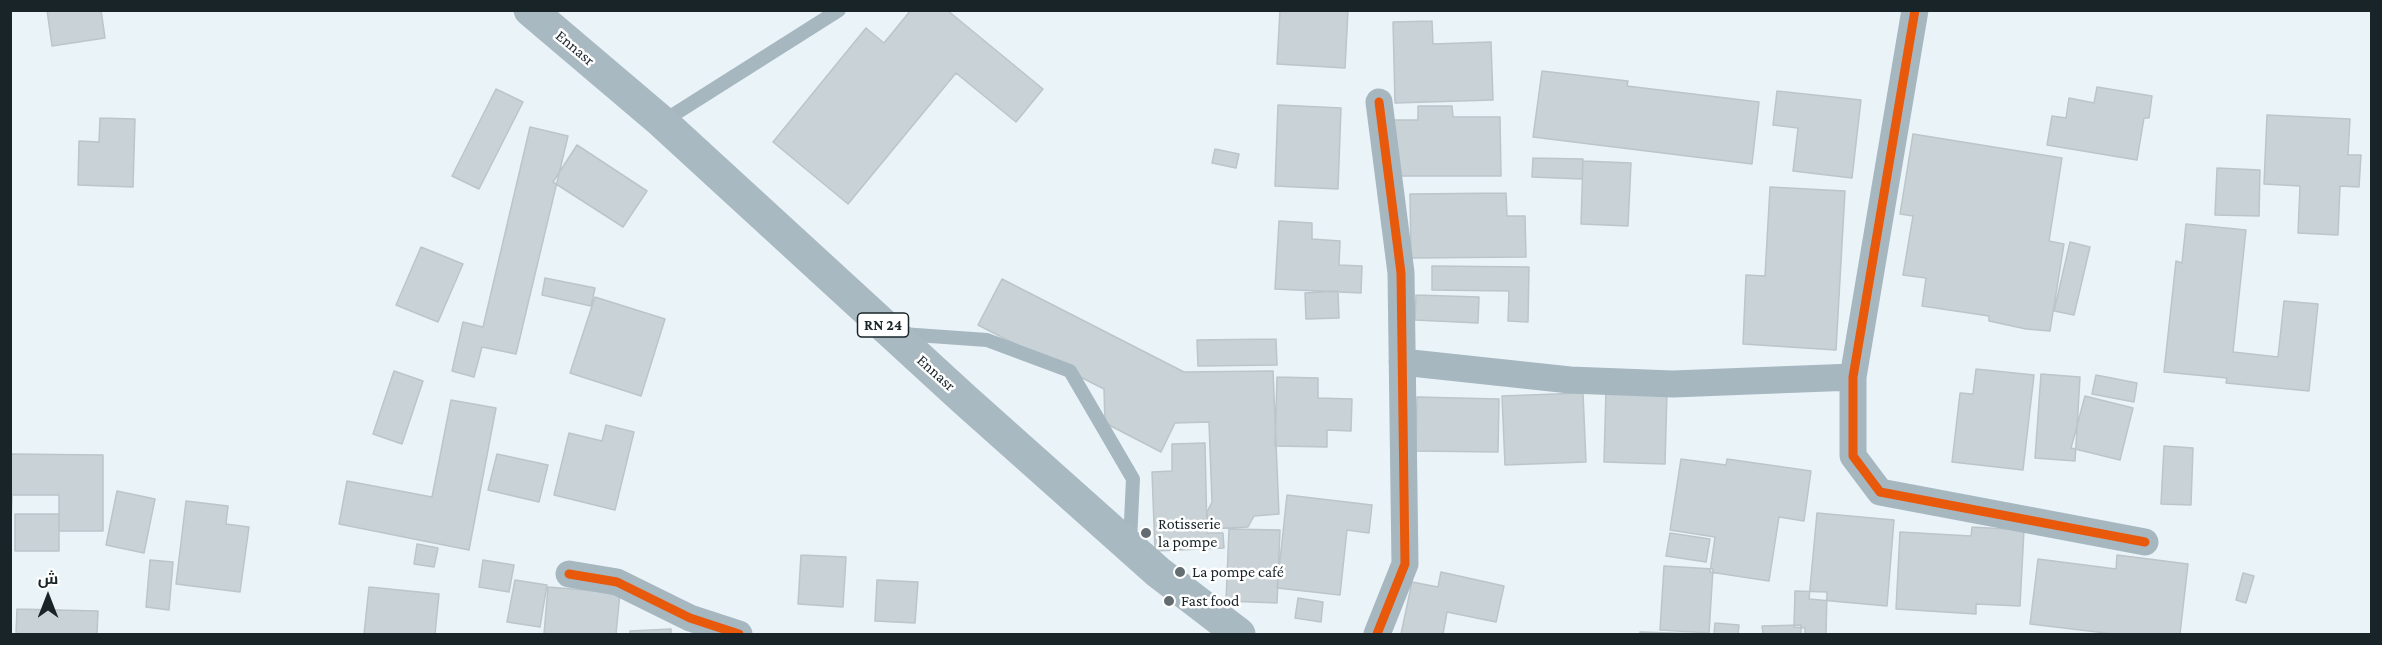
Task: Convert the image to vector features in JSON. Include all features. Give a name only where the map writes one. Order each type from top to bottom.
[{"type":"main road","name":"Ennasr","points":[[530,10],[662,122],[1158,572],[1239,634]]},
{"type":"street","points":[[1915,10],[1853,377],[1853,456],[1880,492],[2145,542]]},
{"type":"street","points":[[1377,634],[1405,564],[1401,273],[1379,102]]},
{"type":"street","points":[[1402,362],[1570,380],[1673,384],[1853,377]]},
{"type":"street","points":[[569,574],[617,582],[690,618],[739,634]]},
{"type":"lane","points":[[662,122],[839,10]]},
{"type":"lane","points":[[892,333],[987,340],[1070,371],[1133,479],[1130,547]]},
{"type":"building","points":[[47,10],[101,10],[105,38],[52,46]]},
{"type":"building","points":[[911,10],[947,10],[1043,89],[1016,122],[956,73],[848,204],[773,142],[866,28],[884,43]]},
{"type":"building","points":[[1280,10],[1348,10],[1345,68],[1277,64]]},
{"type":"building","points":[[1432,21],[1433,44],[1491,42],[1493,100],[1395,103],[1393,22]]},
{"type":"building","points":[[1542,71],[1628,81],[1627,86],[1759,102],[1752,164],[1533,137]]},
{"type":"building","points":[[2097,87],[2152,96],[2149,118],[2144,118],[2137,160],[2047,145],[2052,116],[2066,118],[2069,98],[2094,103]]},
{"type":"building","points":[[496,89],[523,102],[479,189],[452,176]]},
{"type":"building","points":[[1777,91],[1861,100],[1852,178],[1793,171],[1798,128],[1773,125]]},
{"type":"building","points":[[1278,105],[1341,108],[1338,189],[1275,186]]},
{"type":"building","points":[[1418,106],[1452,106],[1453,117],[1500,117],[1501,176],[1394,176],[1393,120],[1418,120]]},
{"type":"building","points":[[2267,115],[2350,119],[2348,155],[2361,155],[2359,187],[2340,186],[2338,235],[2298,233],[2300,186],[2264,184]]},
{"type":"building","points":[[100,118],[135,119],[133,187],[78,185],[79,141],[99,142]]},
{"type":"building","points":[[530,127],[568,136],[516,354],[482,347],[474,377],[452,371],[463,322],[483,327]]},
{"type":"building","points":[[1913,134],[2062,158],[2049,241],[2064,244],[2050,331],[2026,329],[1989,321],[1989,316],[1922,306],[1926,278],[1903,275],[1913,216],[1900,214]]},
{"type":"building","points":[[577,145],[647,191],[623,227],[553,182]]},
{"type":"building","points":[[1215,149],[1239,154],[1236,168],[1212,163]]},
{"type":"building","points":[[1533,158],[1583,159],[1582,179],[1532,177]]},
{"type":"building","points":[[1583,161],[1631,163],[1628,226],[1581,224]]},
{"type":"building","points":[[2217,168],[2260,170],[2259,216],[2215,215]]},
{"type":"building","points":[[1770,187],[1845,191],[1836,350],[1743,344],[1746,275],[1765,276]]},
{"type":"building","points":[[1506,193],[1507,216],[1525,216],[1526,257],[1411,258],[1410,194]]},
{"type":"building","points":[[1279,221],[1312,223],[1312,239],[1340,241],[1339,265],[1362,266],[1361,293],[1275,289]]},
{"type":"building","points":[[2186,224],[2246,230],[2233,352],[2278,357],[2284,301],[2318,304],[2309,391],[2226,383],[2227,378],[2164,372],[2176,261],[2182,263]]},
{"type":"building","points":[[2070,242],[2090,247],[2074,315],[2054,311]]},
{"type":"building","points":[[421,247],[463,264],[438,322],[396,305]]},
{"type":"building","points":[[1432,266],[1529,267],[1528,322],[1508,321],[1509,291],[1432,290]]},
{"type":"building","points":[[545,278],[595,288],[591,306],[542,295]]},
{"type":"building","points":[[1002,279],[1184,372],[1273,371],[1279,514],[1254,516],[1248,527],[1208,529],[1207,512],[1212,502],[1209,422],[1175,423],[1161,452],[1105,423],[1104,389],[978,325]]},
{"type":"building","points":[[1338,291],[1339,318],[1306,319],[1305,293]]},
{"type":"building","points":[[1416,295],[1479,297],[1478,323],[1415,320]]},
{"type":"building","points":[[595,297],[665,319],[641,396],[570,373]]},
{"type":"building","points":[[1276,339],[1277,365],[1198,366],[1197,340]]},
{"type":"building","points":[[1976,369],[2034,375],[2023,470],[1952,462],[1960,393],[1973,394]]},
{"type":"building","points":[[394,371],[423,381],[402,444],[373,434]]},
{"type":"building","points":[[2041,374],[2080,377],[2075,461],[2035,458]]},
{"type":"building","points":[[2096,375],[2137,383],[2134,402],[2092,394]]},
{"type":"building","points":[[1277,377],[1318,378],[1318,398],[1352,399],[1351,431],[1327,430],[1327,447],[1275,446]]},
{"type":"building","points":[[1606,390],[1667,392],[1665,464],[1604,462]]},
{"type":"building","points":[[1583,393],[1586,462],[1505,465],[1502,396]]},
{"type":"building","points":[[2085,396],[2133,408],[2120,460],[2071,448]]},
{"type":"building","points":[[1417,397],[1499,399],[1498,452],[1416,451]]},
{"type":"building","points":[[451,400],[496,408],[469,550],[339,524],[347,481],[432,497]]},
{"type":"building","points":[[606,425],[634,432],[615,510],[554,495],[569,433],[602,441]]},
{"type":"building","points":[[1205,443],[1207,533],[1223,533],[1224,548],[1155,551],[1152,472],[1172,471],[1172,444]]},
{"type":"building","points":[[2164,446],[2193,448],[2191,505],[2161,504]]},
{"type":"building","points":[[10,454],[103,455],[103,531],[59,531],[59,495],[12,495],[10,553]]},
{"type":"building","points":[[497,454],[548,465],[539,502],[488,490]]},
{"type":"building","points":[[1681,459],[1726,465],[1727,459],[1811,471],[1804,521],[1779,517],[1769,581],[1710,572],[1715,537],[1670,530]]},
{"type":"building","points":[[117,491],[155,499],[144,553],[106,545]]},
{"type":"building","points":[[1287,495],[1372,505],[1369,533],[1347,530],[1340,595],[1277,588]]},
{"type":"building","points":[[186,501],[228,506],[226,524],[249,527],[240,592],[176,584]]},
{"type":"building","points":[[1817,513],[1894,520],[1887,606],[1809,599]]},
{"type":"building","points":[[15,514],[59,514],[59,551],[15,551]]},
{"type":"building","points":[[1972,527],[2024,530],[2020,606],[1976,604],[1976,614],[1896,609],[1900,532],[1971,536]]},
{"type":"building","points":[[1229,529],[1280,530],[1277,603],[1226,601]]},
{"type":"building","points":[[1670,533],[1710,539],[1706,562],[1666,556]]},
{"type":"building","points":[[417,544],[438,548],[434,567],[414,564]]},
{"type":"building","points":[[801,555],[846,557],[843,607],[798,604]]},
{"type":"building","points":[[2117,555],[2188,564],[2180,634],[2114,634],[2030,624],[2038,559],[2116,569]]},
{"type":"building","points":[[150,560],[173,562],[169,610],[146,607]]},
{"type":"building","points":[[483,560],[514,565],[509,592],[479,587]]},
{"type":"building","points":[[1664,566],[1713,569],[1709,633],[1660,630]]},
{"type":"building","points":[[1441,572],[1504,586],[1496,622],[1447,612],[1443,634],[1401,634],[1412,582],[1438,587]]},
{"type":"building","points":[[2243,573],[2254,576],[2246,603],[2236,600]]},
{"type":"building","points":[[515,580],[547,585],[540,627],[507,622]]},
{"type":"building","points":[[877,580],[918,582],[915,623],[875,621]]},
{"type":"building","points":[[369,587],[439,594],[435,634],[364,634]]},
{"type":"building","points":[[548,587],[620,593],[616,634],[544,634]]},
{"type":"building","points":[[1795,591],[1827,592],[1826,634],[1805,634],[1805,628],[1794,627]]},
{"type":"building","points":[[1298,598],[1323,602],[1321,622],[1295,618]]},
{"type":"building","points":[[17,609],[98,611],[97,634],[16,634]]},
{"type":"building","points":[[1715,623],[1739,625],[1738,634],[1714,634]]},
{"type":"building","points":[[1801,625],[1801,634],[1763,634],[1762,626]]},
{"type":"building","points":[[671,629],[671,634],[630,634],[630,631]]},
{"type":"building","points":[[1640,632],[1700,634],[1640,634]]},
{"type":"cycle path","points":[[1915,10],[1853,377],[1853,456],[1880,492],[2145,542]]},
{"type":"cycle path","points":[[1377,634],[1405,564],[1401,273],[1379,102]]},
{"type":"cycle path","points":[[569,574],[617,582],[690,618],[739,634]]},
{"type":"place","name":"Rotisserie la pompe","points":[[1146,533]]},
{"type":"place","name":"La pompe café","points":[[1180,572]]},
{"type":"place","name":"Fast food","points":[[1169,601]]}]
